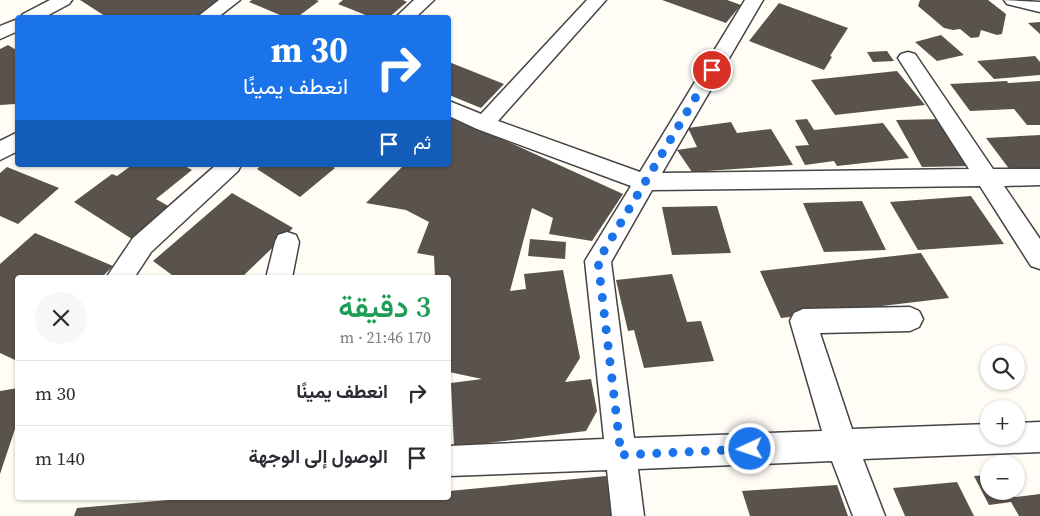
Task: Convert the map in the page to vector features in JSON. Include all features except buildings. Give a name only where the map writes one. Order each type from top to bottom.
[{"type":"street","points":[[35,15],[63,0]]},
{"type":"street","points":[[209,15],[231,0]]},
{"type":"street","points":[[408,15],[425,0]]},
{"type":"street","points":[[484,124],[597,0]]},
{"type":"street","points":[[628,516],[598,261],[754,0]]},
{"type":"street","points":[[1012,0],[1040,7]]},
{"type":"street","points":[[0,34],[15,26]]},
{"type":"street","points":[[908,58],[1040,259]]},
{"type":"street","points":[[451,109],[484,124],[644,182],[1040,176]]},
{"type":"street","points":[[0,152],[15,142]]},
{"type":"street","points":[[121,275],[142,245],[228,167]]},
{"type":"street","points":[[280,275],[287,242]]},
{"type":"street","points":[[869,516],[842,445],[803,321],[910,319]]},
{"type":"street","points":[[451,461],[1040,437]]},
{"type":"route","points":[[712,70],[598,261],[621,455],[750,449]]}]
